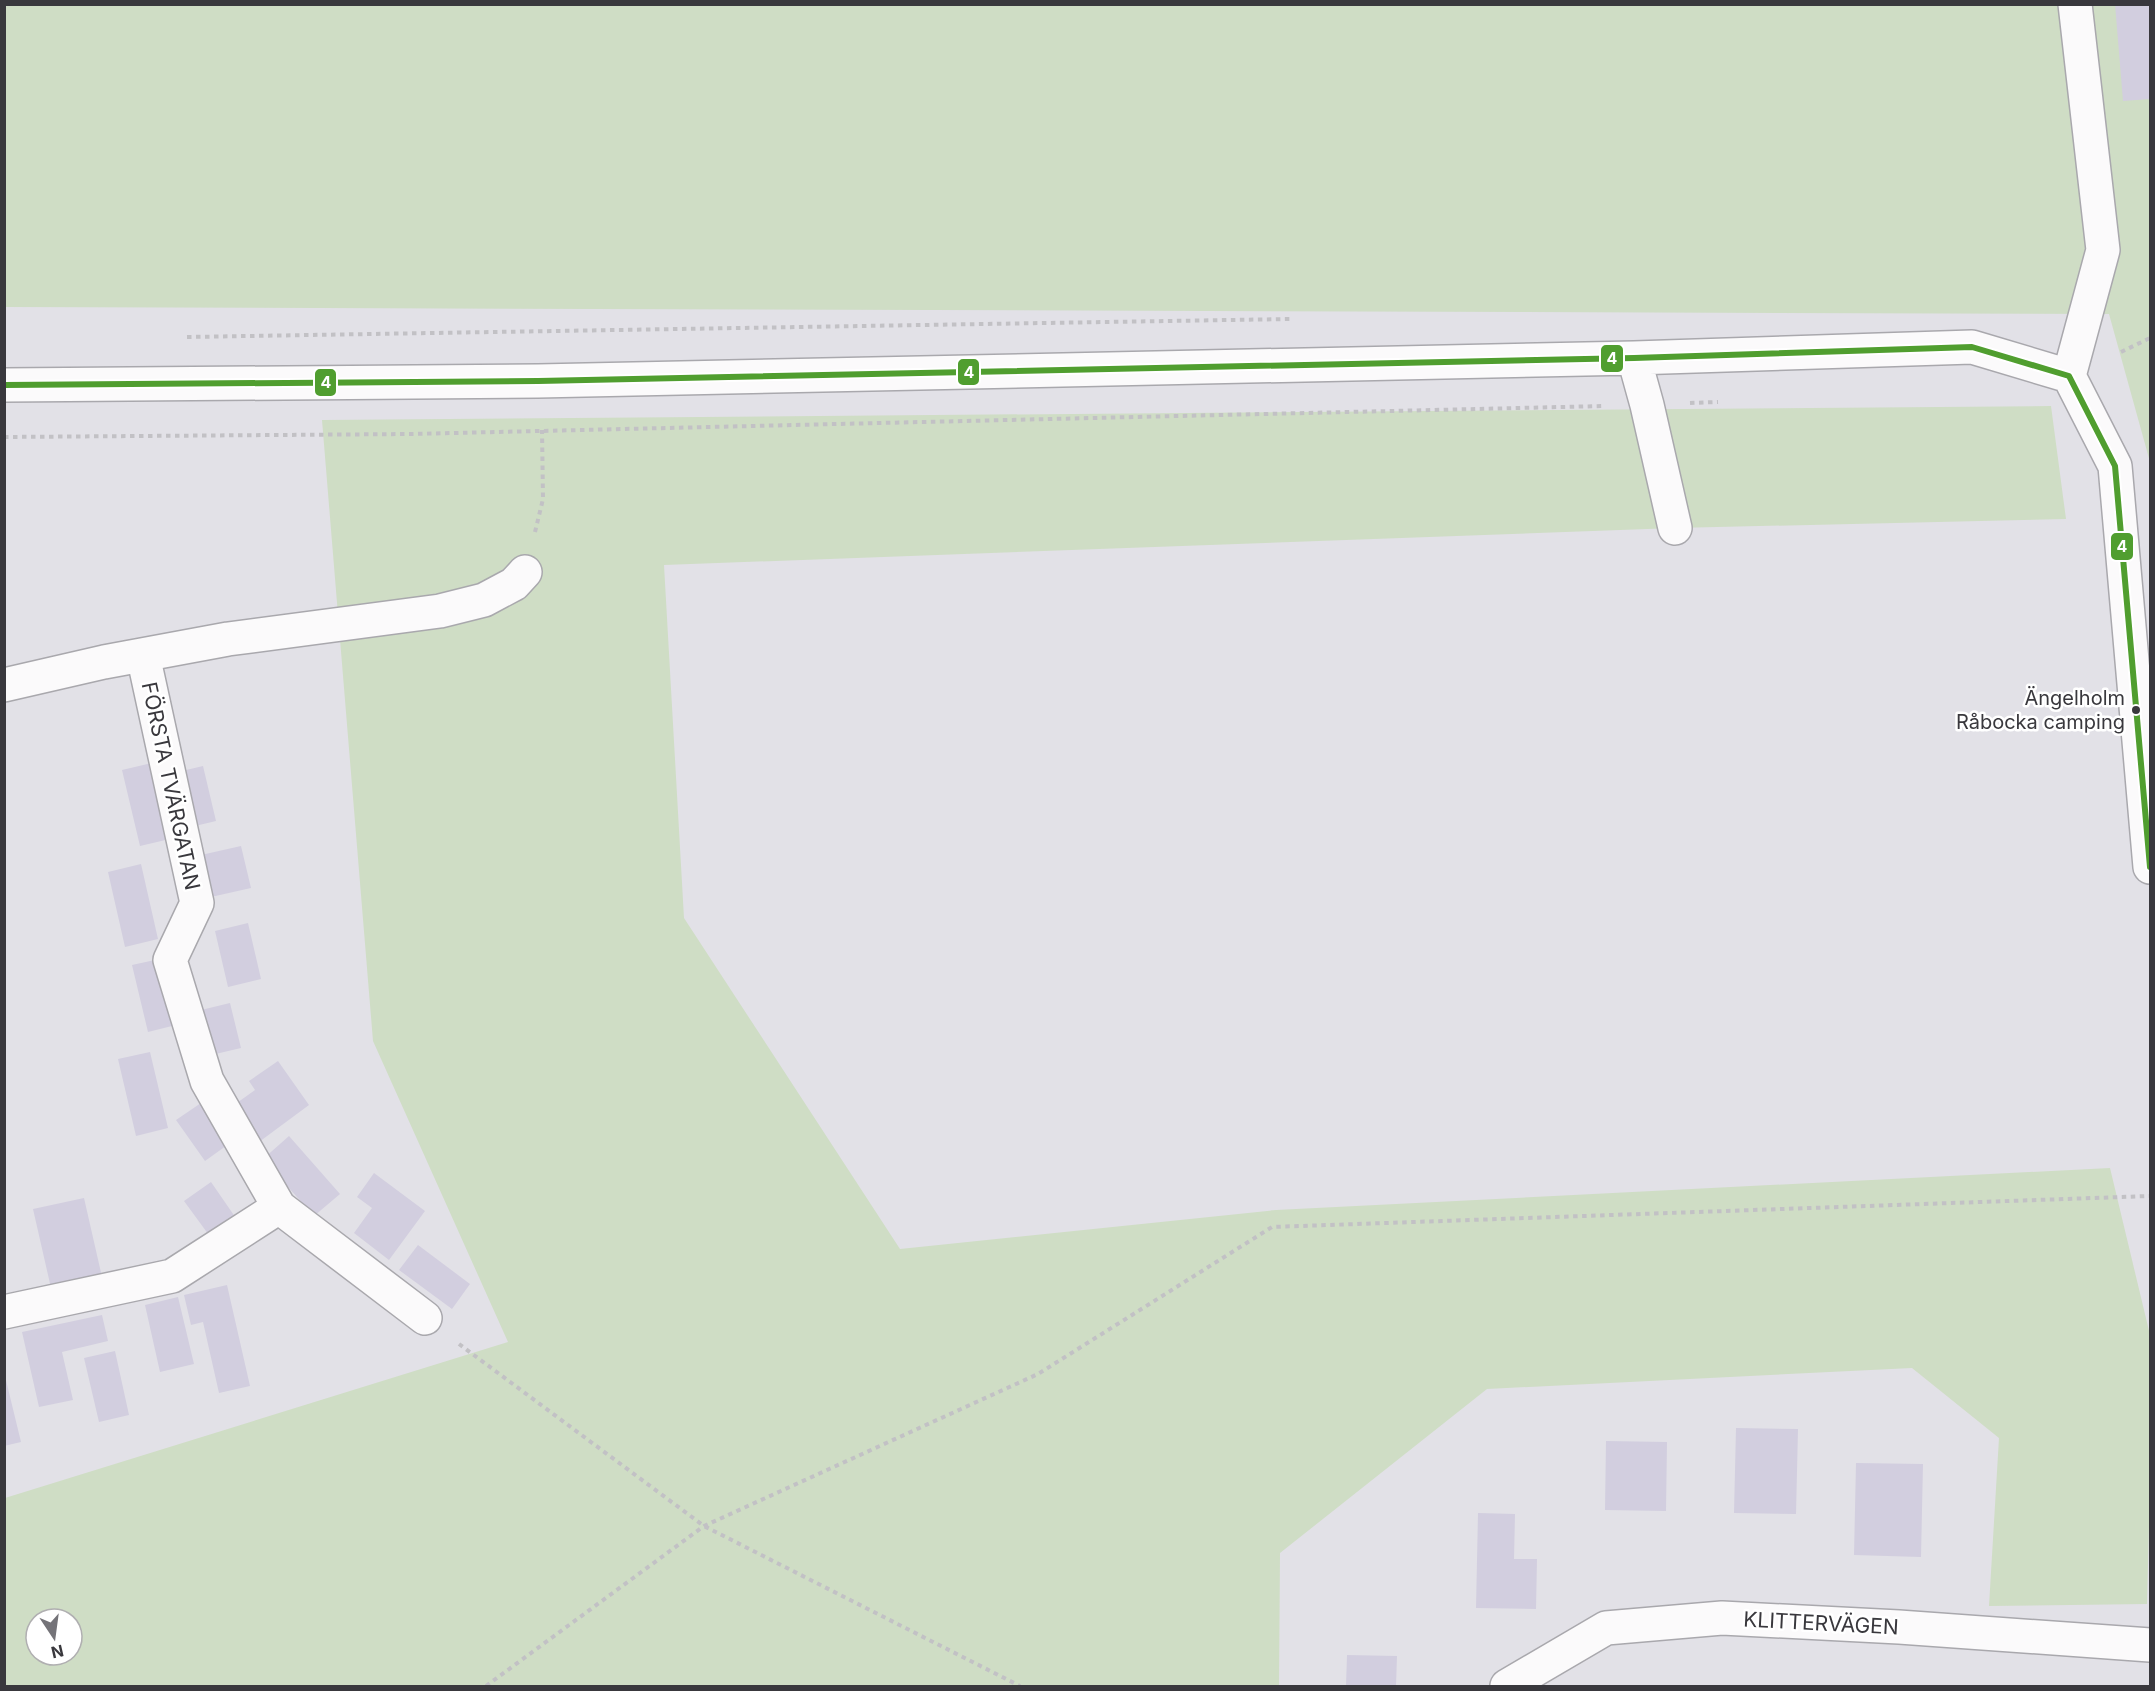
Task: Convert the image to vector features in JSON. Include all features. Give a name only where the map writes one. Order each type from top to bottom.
[{"type":"street","points":[[2075,4],[2103,250],[2069,376],[2115,466],[2151,867]]},
{"type":"street","points":[[4,385],[538,381],[1634,358],[1972,347],[2069,376]]},
{"type":"street","points":[[1634,358],[1675,528]]},
{"type":"street","points":[[4,685],[228,639],[440,611],[484,600],[514,584],[525,572]]},
{"type":"street","name":"FÖRSTA TVÄRGATAN","points":[[143,655],[197,903],[170,960],[207,1081],[279,1207],[425,1318]]},
{"type":"street","points":[[4,1312],[172,1275],[279,1207]]},
{"type":"street","name":"KLITTERVÄGEN","points":[[1507,1686],[1606,1628],[1722,1618],[1899,1627],[2151,1645]]},
{"type":"path","points":[[525,572],[543,499],[543,431],[538,381]]},
{"type":"path","points":[[4,437],[543,431],[1647,405],[1730,401]]},
{"type":"path","points":[[486,1686],[704,1526],[1038,1374],[1272,1227],[2151,1196]]},
{"type":"path","points":[[425,1318],[704,1526],[1020,1686]]},
{"type":"green space","points":[[4,5],[2150,5],[2150,462],[2109,314],[5,307]]},
{"type":"green space","points":[[2051,406],[2066,519],[1675,528],[664,565],[684,918],[900,1249],[1276,1210],[2110,1168],[2150,1335],[2147,1604],[1989,1606],[1999,1438],[1912,1368],[1487,1389],[1280,1553],[1279,1686],[5,1686],[5,1498],[508,1342],[373,1041],[322,420]]},
{"type":"building","points":[[2115,4],[2150,4],[2150,99],[2123,101]]},
{"type":"building","points":[[156,762],[174,838],[140,846],[122,770]]},
{"type":"building","points":[[203,766],[216,821],[195,826],[182,771]]},
{"type":"building","points":[[241,846],[251,888],[211,897],[201,855]]},
{"type":"building","points":[[141,864],[158,939],[125,947],[108,872]]},
{"type":"building","points":[[248,923],[261,979],[228,987],[215,931]]},
{"type":"building","points":[[164,958],[180,1024],[148,1032],[132,965]]},
{"type":"building","points":[[230,1003],[241,1048],[207,1056],[197,1011]]},
{"type":"building","points":[[150,1052],[168,1128],[136,1136],[118,1059]]},
{"type":"building","points":[[278,1061],[309,1105],[259,1142],[234,1105],[255,1090],[249,1081]]},
{"type":"building","points":[[201,1103],[230,1143],[205,1161],[176,1120]]},
{"type":"building","points":[[289,1136],[340,1194],[314,1216],[263,1159]]},
{"type":"building","points":[[374,1173],[425,1211],[389,1260],[354,1233],[372,1208],[357,1197]]},
{"type":"building","points":[[211,1182],[240,1224],[214,1242],[184,1201]]},
{"type":"building","points":[[84,1198],[102,1277],[51,1288],[33,1209]]},
{"type":"building","points":[[418,1245],[470,1284],[452,1309],[399,1270]]},
{"type":"building","points":[[227,1285],[250,1386],[219,1393],[203,1322],[191,1325],[184,1295]]},
{"type":"building","points":[[178,1297],[194,1364],[160,1372],[145,1305]]},
{"type":"building","points":[[102,1315],[108,1341],[62,1352],[73,1400],[39,1407],[22,1332]]},
{"type":"building","points":[[115,1351],[129,1415],[99,1422],[84,1358]]},
{"type":"building","points":[[4,1372],[21,1442],[4,1446]]},
{"type":"building","points":[[1736,1428],[1798,1429],[1796,1514],[1734,1513]]},
{"type":"building","points":[[1606,1441],[1667,1442],[1666,1511],[1605,1510]]},
{"type":"building","points":[[1856,1463],[1923,1464],[1921,1557],[1854,1555]]},
{"type":"building","points":[[1478,1513],[1515,1514],[1514,1559],[1537,1559],[1536,1609],[1476,1608]]},
{"type":"building","points":[[1347,1655],[1397,1656],[1396,1686],[1346,1686]]},
{"type":"transit line","name":"4","points":[[4,385],[538,381],[1634,358],[1972,347],[2069,376],[2115,466],[2150,867]]},
{"type":"place","name":"Ängelholm Råbocka camping","points":[[2136,710]]}]
